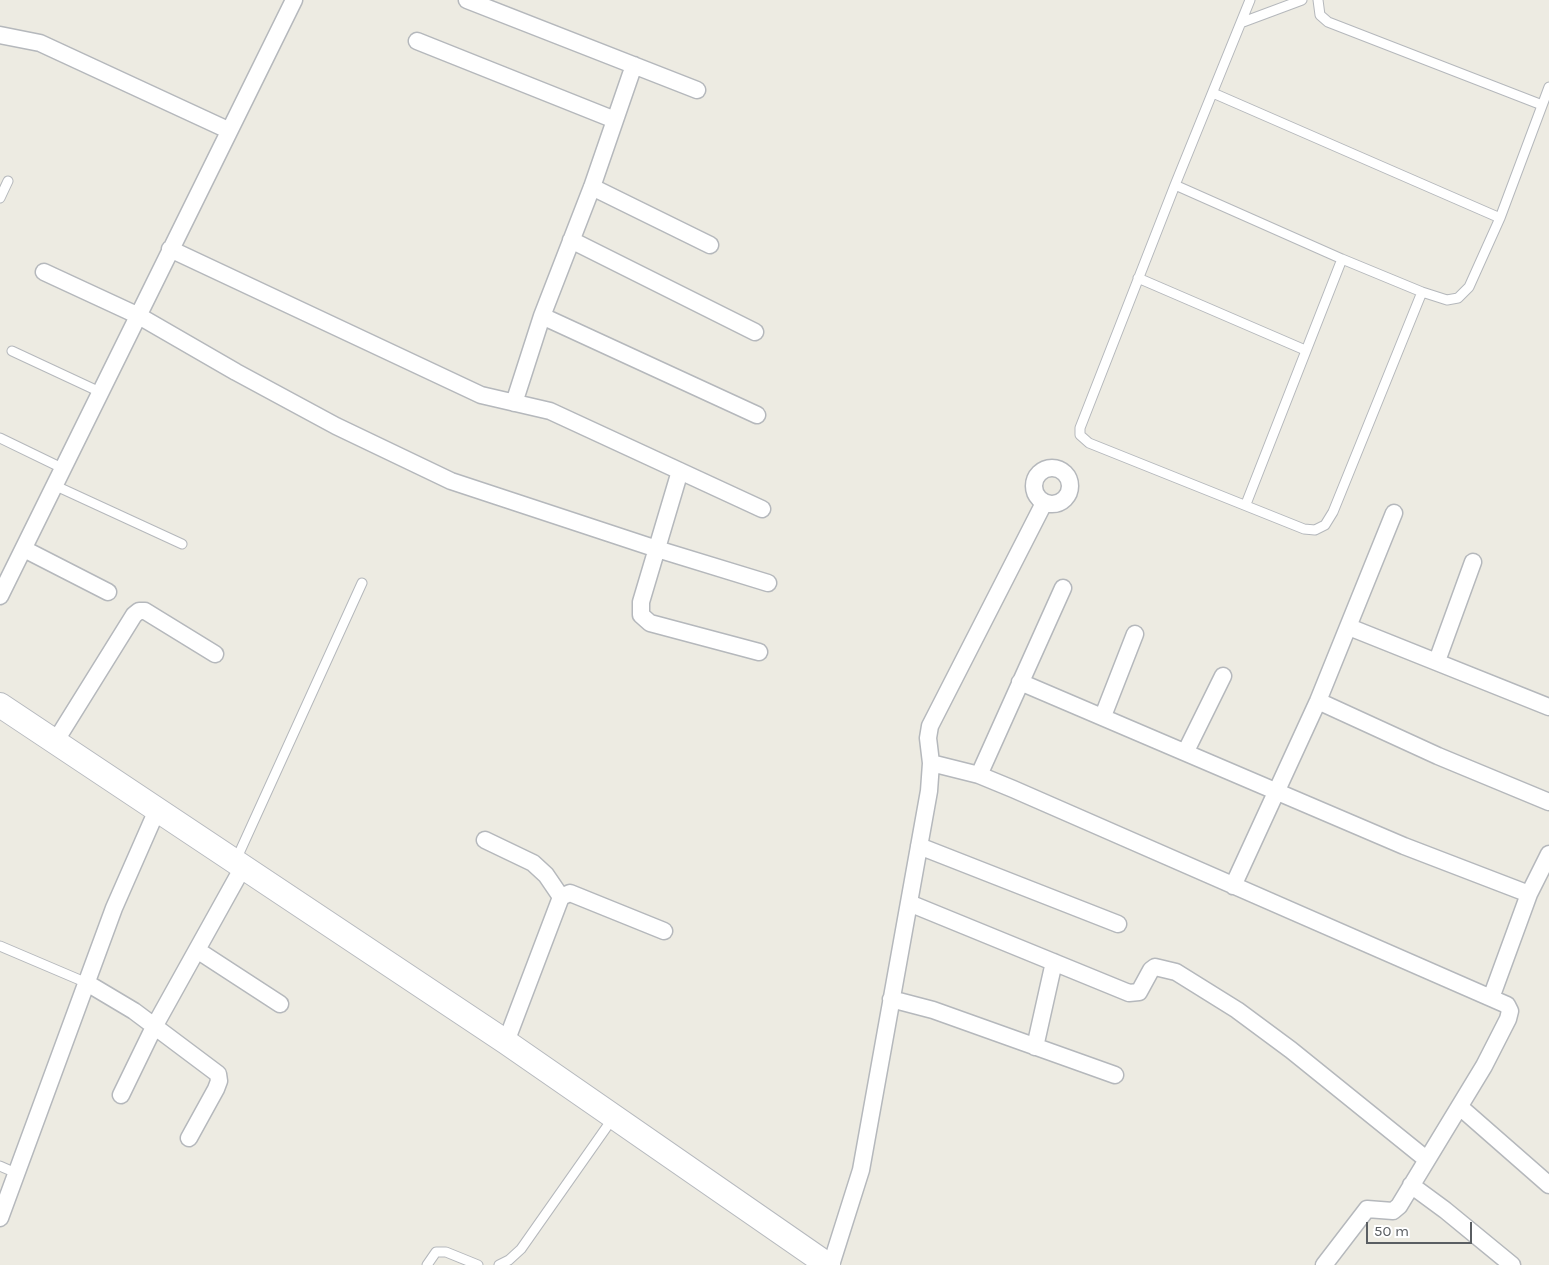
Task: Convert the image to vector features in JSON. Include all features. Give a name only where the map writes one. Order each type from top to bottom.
[{"type":"street","points":[[0,596],[56,486],[228,130],[294,0]]},
{"type":"street","points":[[467,0],[697,90]]},
{"type":"street","points":[[0,34],[40,43],[228,130]]},
{"type":"street","points":[[417,41],[615,120]]},
{"type":"street","points":[[514,403],[542,316],[592,187],[634,65]]},
{"type":"street","points":[[592,187],[710,244]]},
{"type":"street","points":[[571,240],[755,332]]},
{"type":"street","points":[[170,249],[481,395],[550,412],[762,509]]},
{"type":"street","points":[[44,272],[139,316],[285,399],[418,466],[474,490],[656,550],[768,583]]},
{"type":"street","points":[[542,316],[757,415]]},
{"type":"street","points":[[680,471],[641,602],[641,615],[650,623],[759,652]]},
{"type":"street","points":[[0,705],[506,1042],[613,1118],[829,1265],[861,1170],[929,790],[931,763],[928,738],[930,726],[1044,503]]},
{"type":"street","points":[[1233,886],[1318,701],[1394,513]]},
{"type":"street","points":[[24,550],[108,592]]},
{"type":"street","points":[[1437,661],[1473,562]]},
{"type":"street","points":[[979,775],[1063,588]]},
{"type":"street","points":[[56,742],[139,611],[145,611],[215,654]]},
{"type":"street","points":[[1348,627],[1549,707]]},
{"type":"street","points":[[1103,716],[1135,634]]},
{"type":"street","points":[[1186,751],[1222,676]]},
{"type":"street","points":[[1020,682],[1186,751],[1404,846],[1529,894]]},
{"type":"street","points":[[1318,701],[1438,756],[1549,802]]},
{"type":"street","points":[[931,763],[979,775],[1507,1005],[1510,1012],[1508,1019],[1484,1066],[1398,1206],[1393,1211],[1367,1209],[1324,1265]]},
{"type":"street","points":[[0,1218],[128,872],[157,810]]},
{"type":"street","points":[[485,840],[533,863],[546,875],[561,897]]},
{"type":"street","points":[[919,846],[1118,924]]},
{"type":"street","points":[[1491,998],[1529,894],[1549,854]]},
{"type":"street","points":[[121,1095],[154,1027],[197,950],[239,864]]},
{"type":"street","points":[[506,1042],[561,897],[570,893],[664,931]]},
{"type":"street","points":[[909,903],[1134,994],[1142,989],[1151,970],[1155,967],[1176,972],[1237,1010],[1291,1050],[1426,1159]]},
{"type":"street","points":[[197,950],[280,1004]]},
{"type":"street","points":[[1035,1047],[1054,962]]},
{"type":"street","points":[[87,983],[115,998],[218,1074],[219,1081],[216,1089],[189,1138]]},
{"type":"street","points":[[891,999],[933,1010],[1114,1075]]},
{"type":"street","points":[[1460,1107],[1549,1184]]},
{"type":"street","points":[[1411,1185],[1445,1210],[1512,1265]]},
{"type":"lane","points":[[1250,0],[1243,22],[1174,185],[1080,428],[1080,435],[1089,443],[1246,504],[1304,529],[1315,530],[1325,525],[1333,512],[1422,292]]},
{"type":"lane","points":[[1243,22],[1302,0]]},
{"type":"lane","points":[[1318,0],[1320,16],[1328,22],[1542,105]]},
{"type":"lane","points":[[1174,185],[1422,292],[1447,300],[1458,298],[1469,286],[1500,218],[1549,87]]},
{"type":"lane","points":[[1213,93],[1500,218]]},
{"type":"lane","points":[[0,198],[8,181]]},
{"type":"lane","points":[[1246,504],[1342,259]]},
{"type":"lane","points":[[1138,278],[1305,350]]},
{"type":"lane","points":[[12,351],[100,392]]},
{"type":"lane","points":[[0,438],[64,468]]},
{"type":"lane","points":[[56,486],[182,544]]},
{"type":"lane","points":[[239,864],[362,583]]},
{"type":"lane","points":[[0,946],[87,983]]},
{"type":"lane","points":[[499,1265],[521,1249],[613,1118]]},
{"type":"lane","points":[[0,1166],[16,1173]]},
{"type":"lane","points":[[427,1265],[436,1252],[446,1252],[478,1265]]}]
